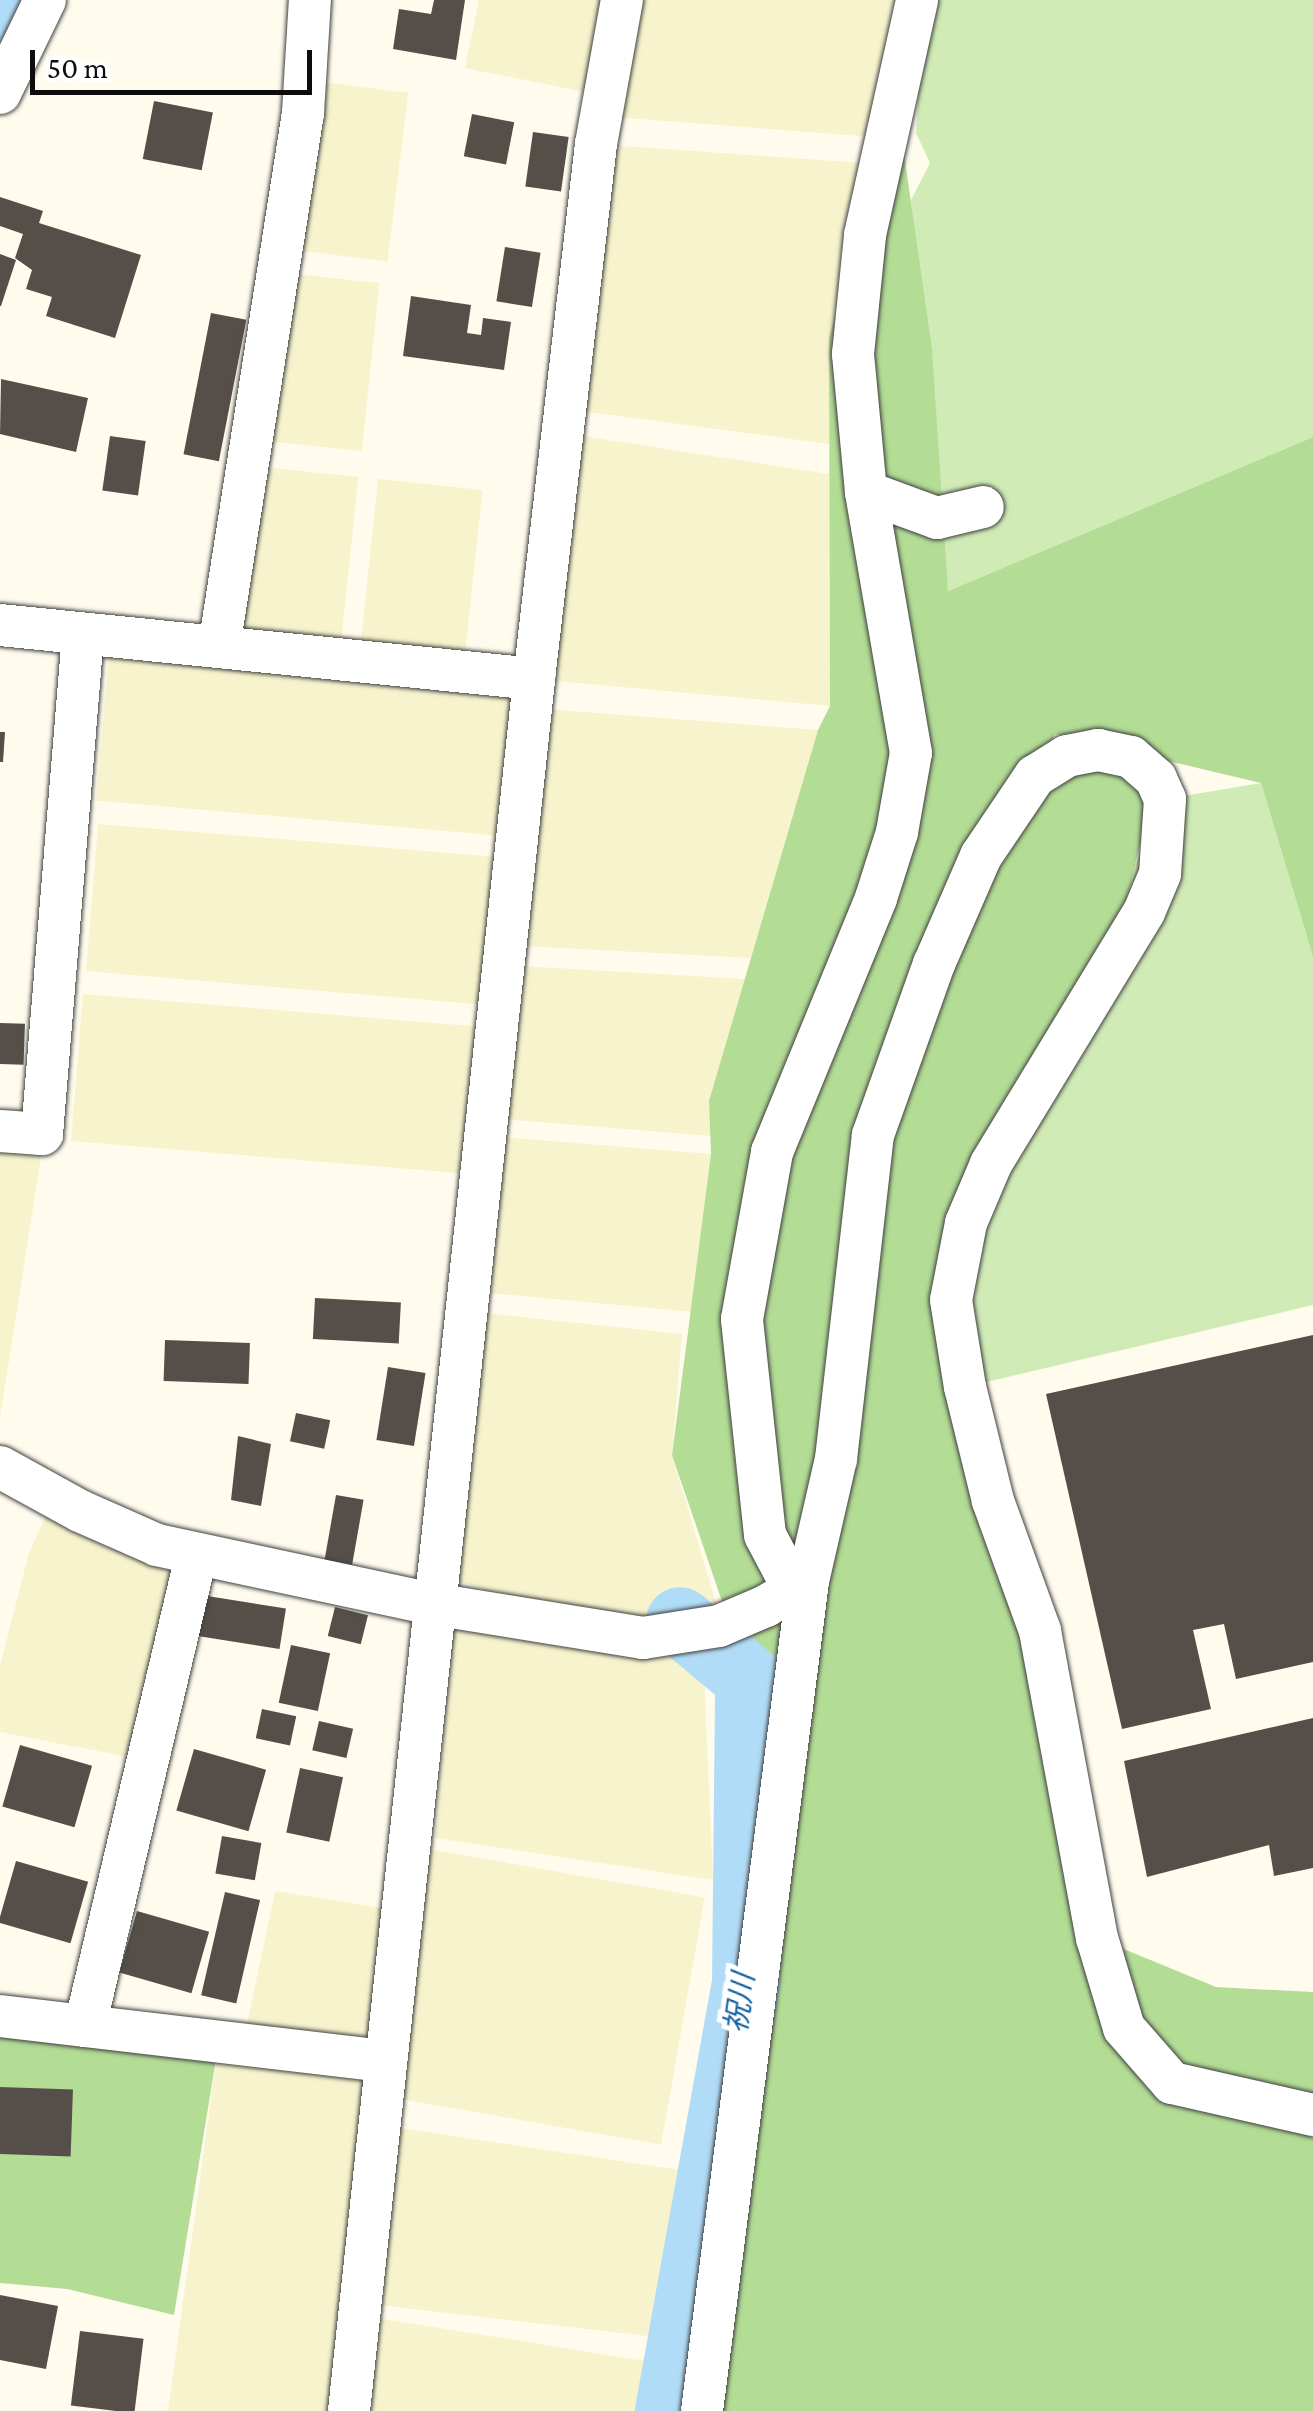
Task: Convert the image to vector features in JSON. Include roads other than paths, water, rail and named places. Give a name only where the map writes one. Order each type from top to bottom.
[{"type":"street","points":[[0,93],[46,0]]},
{"type":"street","points":[[218,648],[304,113],[310,0]]},
{"type":"street","points":[[348,2411],[534,680],[596,144],[622,0]]},
{"type":"street","points":[[801,1585],[765,1535],[742,1319],[772,1152],[876,898],[897,832],[911,754],[866,492],[853,354],[866,234],[917,0]]},
{"type":"street","points":[[866,492],[937,518],[982,506]]},
{"type":"street","points":[[0,625],[534,680]]},
{"type":"street","points":[[0,1131],[42,1134],[83,634]]},
{"type":"street","points":[[702,2411],[801,1585],[836,1459],[873,1134],[934,964],[981,856],[1035,776],[1067,756],[1098,750],[1131,758],[1156,779],[1166,799],[1160,874],[1144,912],[991,1164],[966,1222],[951,1300],[965,1387],[993,1501],[1040,1631],[1097,1938],[1124,2028],[1172,2083],[1313,2114]]},
{"type":"street","points":[[0,1467],[80,1511],[157,1545],[433,1604],[643,1638],[719,1626],[801,1585]]},
{"type":"street","points":[[86,2026],[196,1555]]},
{"type":"street","points":[[0,2016],[385,2061]]},
{"type":"waterway","points":[[0,19],[12,0]]},
{"type":"waterway","name":"祝川","points":[[669,2411],[746,1982],[749,1679],[680,1621]]}]
